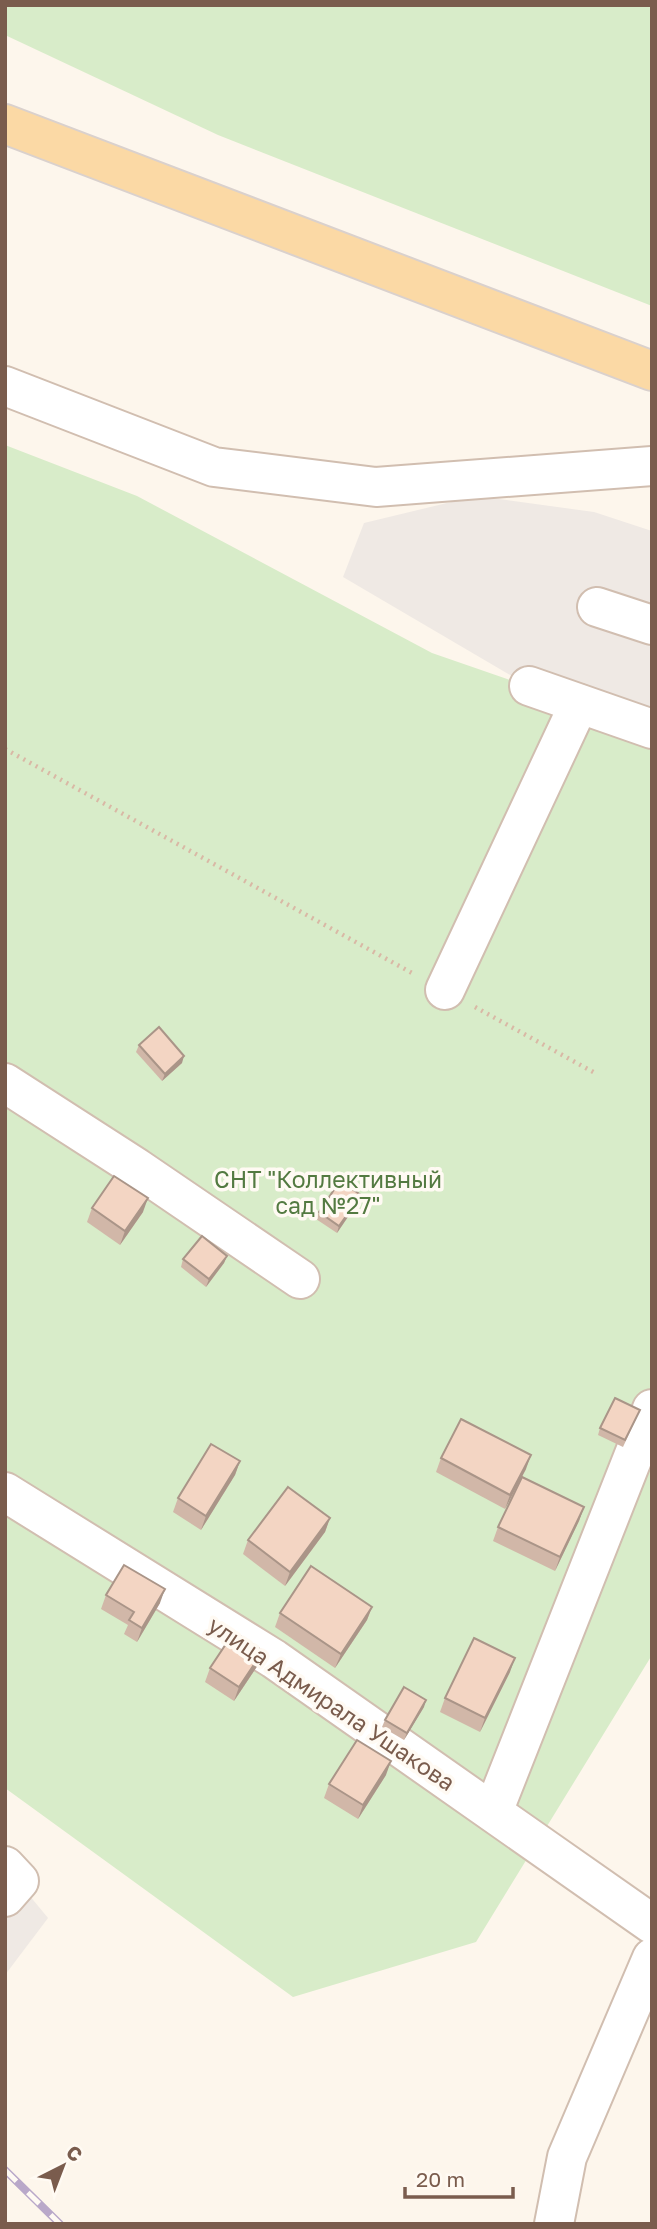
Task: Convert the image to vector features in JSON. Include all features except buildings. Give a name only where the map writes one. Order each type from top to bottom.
[{"type":"main road","points":[[5,124],[652,372]]},
{"type":"street","points":[[5,386],[214,467],[376,487],[636,467],[652,488]]},
{"type":"street","points":[[597,607],[652,625]]},
{"type":"street","points":[[529,686],[652,729]]},
{"type":"street","points":[[445,990],[579,704]]},
{"type":"street","points":[[5,1083],[300,1279]]},
{"type":"street","points":[[493,1812],[652,1409]]},
{"type":"street","name":"улица Адмирала Ушакова","points":[[5,1492],[274,1659],[652,1924]]},
{"type":"street","points":[[5,1866],[19,1881],[5,1897]]},
{"type":"street","points":[[554,2224],[567,2157],[652,1958]]},
{"type":"path","points":[[5,749],[596,1073]]},
{"type":"shaded area","points":[[476,496],[594,512],[652,531],[652,738],[563,706],[343,577],[364,523]]},
{"type":"shaded area","points":[[5,1866],[48,1918],[5,1975]]},
{"type":"green space","points":[[5,5],[652,5],[652,306],[218,135],[5,35]]},
{"type":"green space","name":"СНТ \"Коллективный сад №27\"","points":[[5,445],[137,496],[432,653],[652,729],[652,1655],[476,1942],[293,1997],[5,1788]]},
{"type":"railway","points":[[5,2170],[60,2224]]}]
